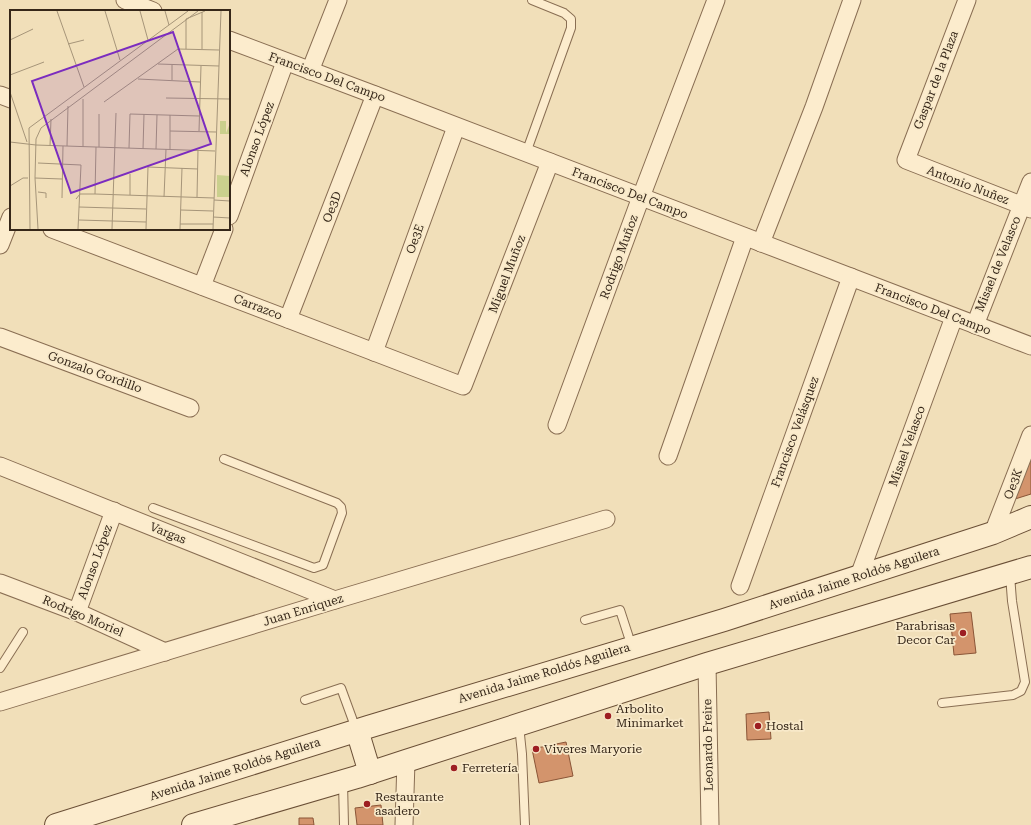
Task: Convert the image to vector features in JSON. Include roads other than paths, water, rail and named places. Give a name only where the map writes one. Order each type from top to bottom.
[{"type":"street","points":[[125,0],[150,10]]},
{"type":"street","points":[[310,71],[338,0]]},
{"type":"street","name":"Rodrigo Muñoz","points":[[557,425],[641,197],[716,0]]},
{"type":"street","points":[[761,243],[814,107],[852,0]]},
{"type":"street","name":"Gaspar de la Plaza","points":[[906,160],[967,0]]},
{"type":"street","name":"Francisco Del Campo","points":[[230,40],[1031,346]]},
{"type":"street","name":"Alonso López","points":[[230,210],[235,181],[285,62]]},
{"type":"street","points":[[0,95],[10,99]]},
{"type":"street","name":"Oe3D","points":[[288,319],[375,95]]},
{"type":"street","name":"Oe3E","points":[[374,352],[456,127]]},
{"type":"street","name":"Antonio Nuñez","points":[[906,160],[1026,208]]},
{"type":"street","name":"Miguel Muñoz","points":[[463,386],[550,162]]},
{"type":"street","name":"Misael de Velasco","points":[[975,325],[1026,208],[1031,182]]},
{"type":"street","points":[[0,245],[10,220]]},
{"type":"street","name":"Carrazco","points":[[55,230],[463,386]]},
{"type":"street","points":[[202,286],[224,230]]},
{"type":"street","points":[[668,456],[745,237]]},
{"type":"street","name":"Francisco Velásquez","points":[[740,586],[851,277]]},
{"type":"street","name":"Misael Velasco","points":[[859,576],[954,317]]},
{"type":"street","name":"Gonzalo Gordillo","points":[[0,337],[190,408]]},
{"type":"street","name":"Oe3K","points":[[993,533],[1031,435]]},
{"type":"street","name":"Vargas","points":[[0,466],[335,600]]},
{"type":"street","name":"Alonso López","points":[[77,612],[114,511]]},
{"type":"street","name":"Avenida Jaime Roldós Aguilera","points":[[56,825],[357,730],[724,620],[993,533],[1031,518]]},
{"type":"street","name":"Juan Enriquez","points":[[0,702],[606,519]]},
{"type":"street","points":[[193,825],[370,773],[707,664],[1031,567]]},
{"type":"street","name":"Rodrigo Moriel","points":[[0,583],[77,612],[165,652]]},
{"type":"street","name":"Leonardo Freire","points":[[707,664],[710,825]]},
{"type":"street","points":[[357,730],[370,773]]},
{"type":"street","points":[[404,825],[406,761]]},
{"type":"lane","points":[[526,154],[571,28],[571,19],[564,13],[532,0]]},
{"type":"lane","points":[[153,508],[314,568],[323,565],[342,513],[341,507],[337,503],[224,459]]},
{"type":"lane","points":[[942,703],[1013,695],[1021,691],[1025,682],[1012,601],[1010,574]]},
{"type":"lane","points":[[585,620],[620,610],[632,647]]},
{"type":"lane","points":[[0,668],[23,632]]},
{"type":"lane","points":[[305,700],[341,688],[357,730]]},
{"type":"lane","points":[[519,724],[522,754],[525,825]]},
{"type":"lane","points":[[343,781],[344,825]]},
{"type":"place","name":"Parabrisas Decor Car","points":[[963,633]]},
{"type":"place","name":"Arbolito Minimarket","points":[[608,716]]},
{"type":"place","name":"Hostal","points":[[758,726]]},
{"type":"place","name":"Viveres Maryorie","points":[[536,749]]},
{"type":"place","name":"Ferretería","points":[[454,768]]},
{"type":"place","name":"Restaurante asadero","points":[[367,804]]}]
